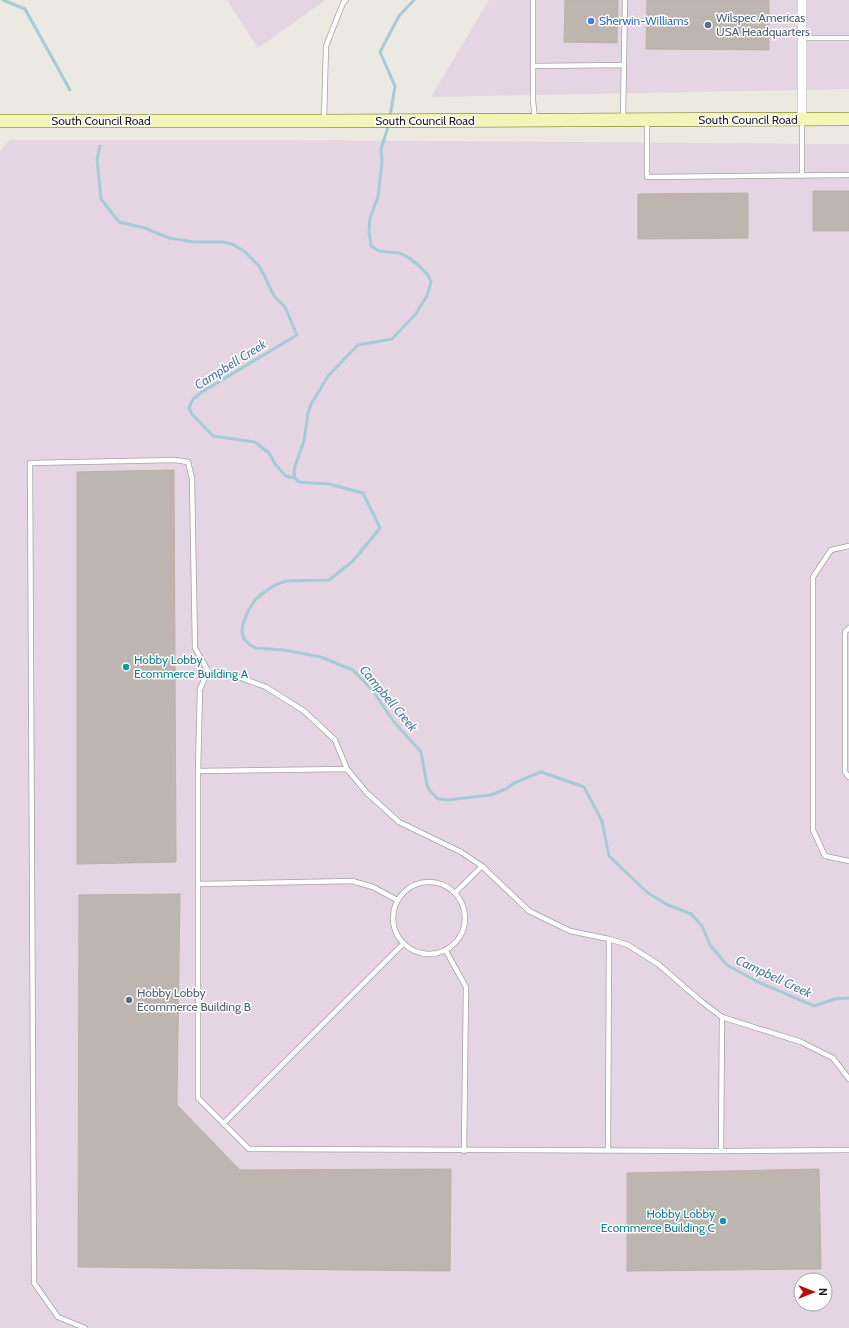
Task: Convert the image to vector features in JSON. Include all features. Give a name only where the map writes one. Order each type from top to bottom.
[{"type":"main road","name":"South Council Road","points":[[0,121],[849,119]]},
{"type":"street","points":[[802,0],[802,120]]},
{"type":"lane","points":[[533,0],[533,100],[535,120]]},
{"type":"lane","points":[[623,120],[624,0]]},
{"type":"lane","points":[[324,121],[326,46],[344,1]]},
{"type":"lane","points":[[802,38],[849,38]]},
{"type":"lane","points":[[533,66],[623,65]]},
{"type":"lane","points":[[647,120],[647,177],[849,175]]},
{"type":"lane","points":[[802,120],[802,176]]},
{"type":"lane","points":[[85,1328],[58,1317],[34,1283],[30,463],[175,460],[188,462],[192,478],[195,648],[208,671]]},
{"type":"lane","points":[[849,546],[831,550],[813,577],[813,830],[825,856],[849,861]]},
{"type":"lane","points":[[849,628],[845,632],[845,772],[849,777]]},
{"type":"lane","points":[[208,671],[230,674],[266,687],[304,711],[335,740],[347,769],[367,793],[399,822],[460,852],[482,866],[529,911],[570,931],[609,939],[628,945],[658,964],[702,1002],[722,1017],[801,1042],[833,1058],[849,1079]]},
{"type":"lane","points":[[208,671],[200,689],[198,771],[198,1098],[249,1149],[721,1151],[849,1150]]},
{"type":"lane","points":[[198,771],[347,769]]},
{"type":"lane","points":[[455,893],[482,866]]},
{"type":"lane","points":[[199,884],[352,881],[373,887],[397,900]]},
{"type":"lane","points":[[429,882],[439,883],[448,887],[455,893],[462,902],[465,914],[464,925],[460,936],[446,951],[433,954],[422,954],[403,944],[393,923],[394,909],[397,900],[403,892],[411,886],[429,882]]},
{"type":"lane","points":[[608,1150],[609,939]]},
{"type":"lane","points":[[223,1124],[403,944]]},
{"type":"lane","points":[[446,951],[466,987],[464,1150]]},
{"type":"lane","points":[[721,1151],[722,1017]]},
{"type":"shaded area","points":[[227,0],[326,0],[258,48]]},
{"type":"shaded area","points":[[489,0],[849,0],[849,89],[431,97]]},
{"type":"shaded area","points":[[10,140],[287,140],[849,144],[849,1328],[0,1328],[0,151]]},
{"type":"building","name":"Sherwin-Williams","points":[[565,0],[618,0],[617,43],[564,42]]},
{"type":"building","name":"Wilspec Americas USA Headquarters","points":[[647,0],[769,0],[769,50],[646,49]]},
{"type":"building","points":[[813,191],[849,191],[849,231],[813,231]]},
{"type":"building","points":[[748,193],[748,238],[638,239],[638,194]]},
{"type":"building","name":"Hobby Lobby Ecommerce Building A","points":[[174,470],[176,862],[77,864],[77,472]]},
{"type":"building","name":"Hobby Lobby Ecommerce Building B","points":[[180,894],[177,1105],[240,1170],[451,1169],[450,1271],[78,1267],[79,895]]},
{"type":"building","name":"Hobby Lobby Ecommerce Building C","points":[[819,1169],[821,1269],[627,1271],[627,1173]]},
{"type":"waterway","name":"Campbell Creek","points":[[3,0],[25,9],[70,90]]},
{"type":"waterway","points":[[390,117],[395,86],[380,52],[399,16],[414,0]]},
{"type":"waterway","points":[[295,478],[295,466],[304,441],[308,413],[311,404],[328,376],[358,345],[392,339],[415,315],[427,296],[431,282],[428,275],[408,257],[399,253],[379,251],[371,246],[369,231],[370,218],[378,197],[382,162],[381,149],[389,124]]},
{"type":"waterway","name":"Campbell Creek","points":[[100,146],[97,159],[101,199],[119,222],[145,228],[169,238],[194,242],[223,242],[232,244],[244,251],[259,266],[274,296],[285,307],[297,335],[202,392],[193,399],[189,408],[192,414],[213,436],[255,442],[269,453],[275,464],[286,476],[295,478],[299,482],[329,484],[363,493],[380,528],[353,561],[329,580],[286,581],[275,585],[263,593],[255,600],[248,611],[243,624],[242,632],[244,639],[256,648],[284,650],[321,657],[353,670],[373,691],[394,722],[421,752],[427,785],[430,791],[438,799],[448,800],[491,795],[506,789],[514,783],[541,772],[584,787],[602,821],[609,856],[648,893],[666,904],[691,914],[702,926],[710,945],[727,965],[758,982],[814,1006],[835,999],[849,998]]},
{"type":"place","name":"Sherwin-Williams","points":[[591,21]]},
{"type":"place","name":"Wilspec Americas USA Headquarters","points":[[708,25]]},
{"type":"place","name":"Hobby Lobby Ecommerce Building A","points":[[126,667]]},
{"type":"place","name":"Hobby Lobby Ecommerce Building B","points":[[129,1000]]},
{"type":"place","name":"Hobby Lobby Ecommerce Building C","points":[[723,1221]]}]
